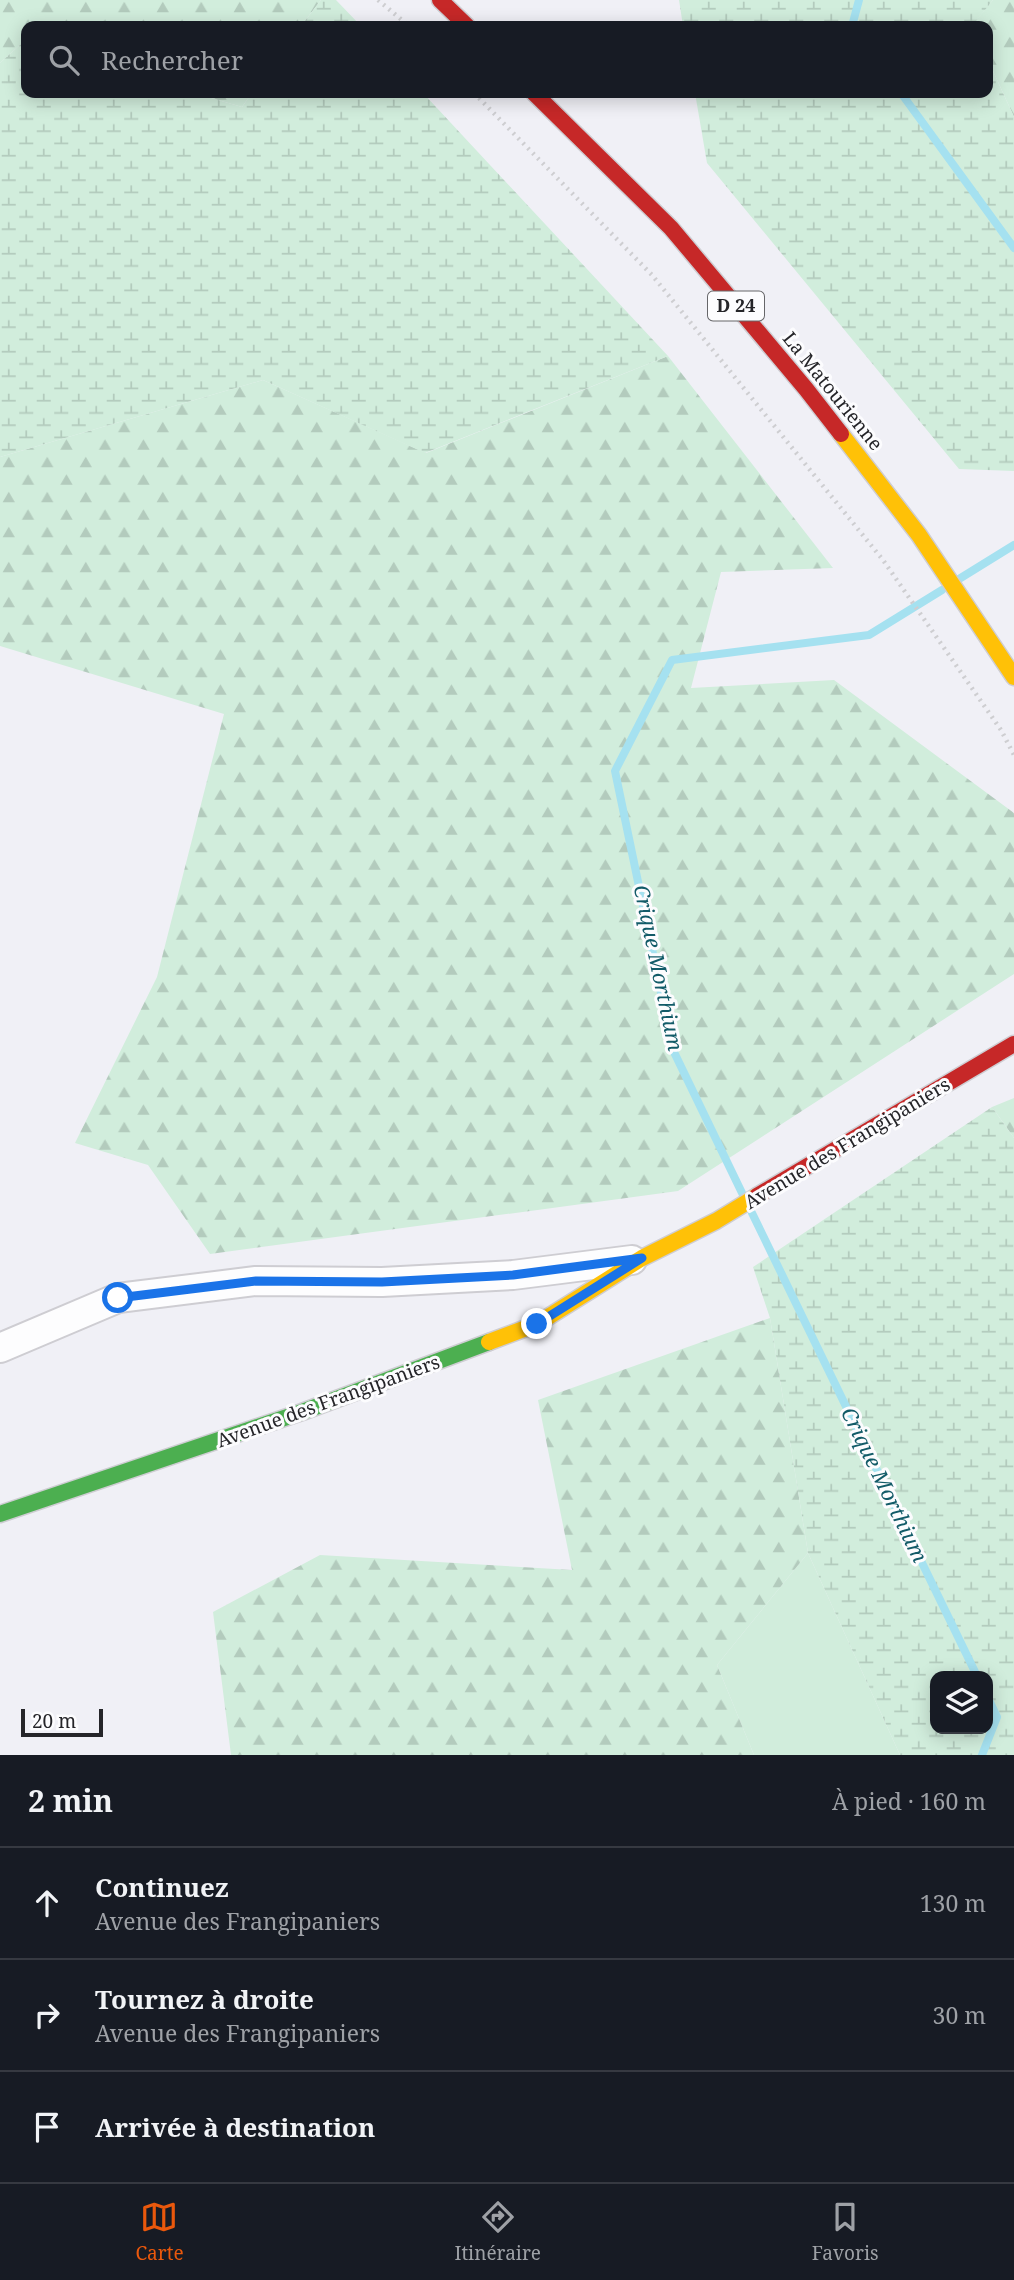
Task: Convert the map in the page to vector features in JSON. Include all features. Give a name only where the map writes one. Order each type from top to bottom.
[{"type":"street","points":[[440,0],[462,21]]},
{"type":"street","name":"La Matourienne","points":[[539,98],[671,228],[806,389],[919,535],[1014,677]]},
{"type":"street","name":"Avenue des Frangipaniers","points":[[0,1514],[302,1412],[537,1324],[642,1258],[716,1221],[1014,1044]]},
{"type":"street","name":"Avenue des Frangipaniers","points":[[0,1348],[118,1298],[256,1281],[382,1282],[500,1276],[642,1258]]},
{"type":"path","points":[[377,0],[404,21]]},
{"type":"path","points":[[479,98],[652,275],[883,560],[1001,730],[1014,755]]},
{"type":"green space","points":[[0,0],[321,0],[305,21],[21,21],[21,44],[0,63]]},
{"type":"green space","points":[[321,0],[336,0],[356,21],[305,21]]},
{"type":"green space","points":[[679,0],[993,0],[976,21],[682,21]]},
{"type":"green space","points":[[993,0],[1014,0],[1014,117],[993,71],[993,21],[975,21]]},
{"type":"green space","points":[[21,44],[21,98],[211,98],[242,107],[248,98],[428,98],[668,356],[425,453],[263,380],[0,457],[0,63]]},
{"type":"green space","points":[[993,71],[1014,117],[1014,471],[959,469],[707,163],[696,98],[993,98]]},
{"type":"green space","points":[[211,98],[248,98],[242,107]]},
{"type":"green space","points":[[668,356],[833,568],[721,572],[691,688],[834,680],[1014,813],[1014,974],[678,1191],[210,1254],[148,1165],[75,1143],[157,977],[224,714],[0,646],[0,457],[263,380],[426,453]]},
{"type":"green space","points":[[1014,1098],[1014,1138],[992,1107]]},
{"type":"green space","points":[[992,1107],[1014,1138],[1014,1755],[900,1755],[808,1553],[770,1318],[753,1267]]},
{"type":"green space","points":[[770,1318],[808,1553],[717,1665],[754,1755],[231,1755],[213,1612],[320,1555],[572,1570],[538,1400]]},
{"type":"green space","points":[[808,1553],[900,1755],[754,1755],[717,1665]]},
{"type":"waterway","name":"Crique Morthium","points":[[853,21],[859,0]]},
{"type":"waterway","name":"Crique Morthium","points":[[905,98],[1014,248]]},
{"type":"waterway","name":"Crique Morthium","points":[[959,579],[1014,545]]},
{"type":"waterway","name":"Crique Morthium","points":[[743,1195],[673,1050],[615,771],[672,660],[869,635],[942,590]]},
{"type":"waterway","name":"Crique Morthium","points":[[752,1213],[975,1671]]},
{"type":"waterway","name":"Crique Morthium","points":[[993,1709],[997,1717],[993,1727]]},
{"type":"waterway","name":"Crique Morthium","points":[[982,1755],[990,1734]]},
{"type":"traffic: fast","points":[[0,1514],[302,1412],[489,1342]]},
{"type":"traffic: slow","points":[[841,434],[919,535],[1014,677]]},
{"type":"traffic: slow","points":[[489,1342],[537,1324],[642,1258],[716,1221],[757,1196]]},
{"type":"traffic: jam","points":[[440,0],[462,21]]},
{"type":"traffic: jam","points":[[539,98],[671,228],[841,434]]},
{"type":"traffic: jam","points":[[757,1196],[1014,1044]]},
{"type":"route","points":[[118,1298],[256,1281],[382,1282],[513,1275],[642,1258],[537,1324]]}]
